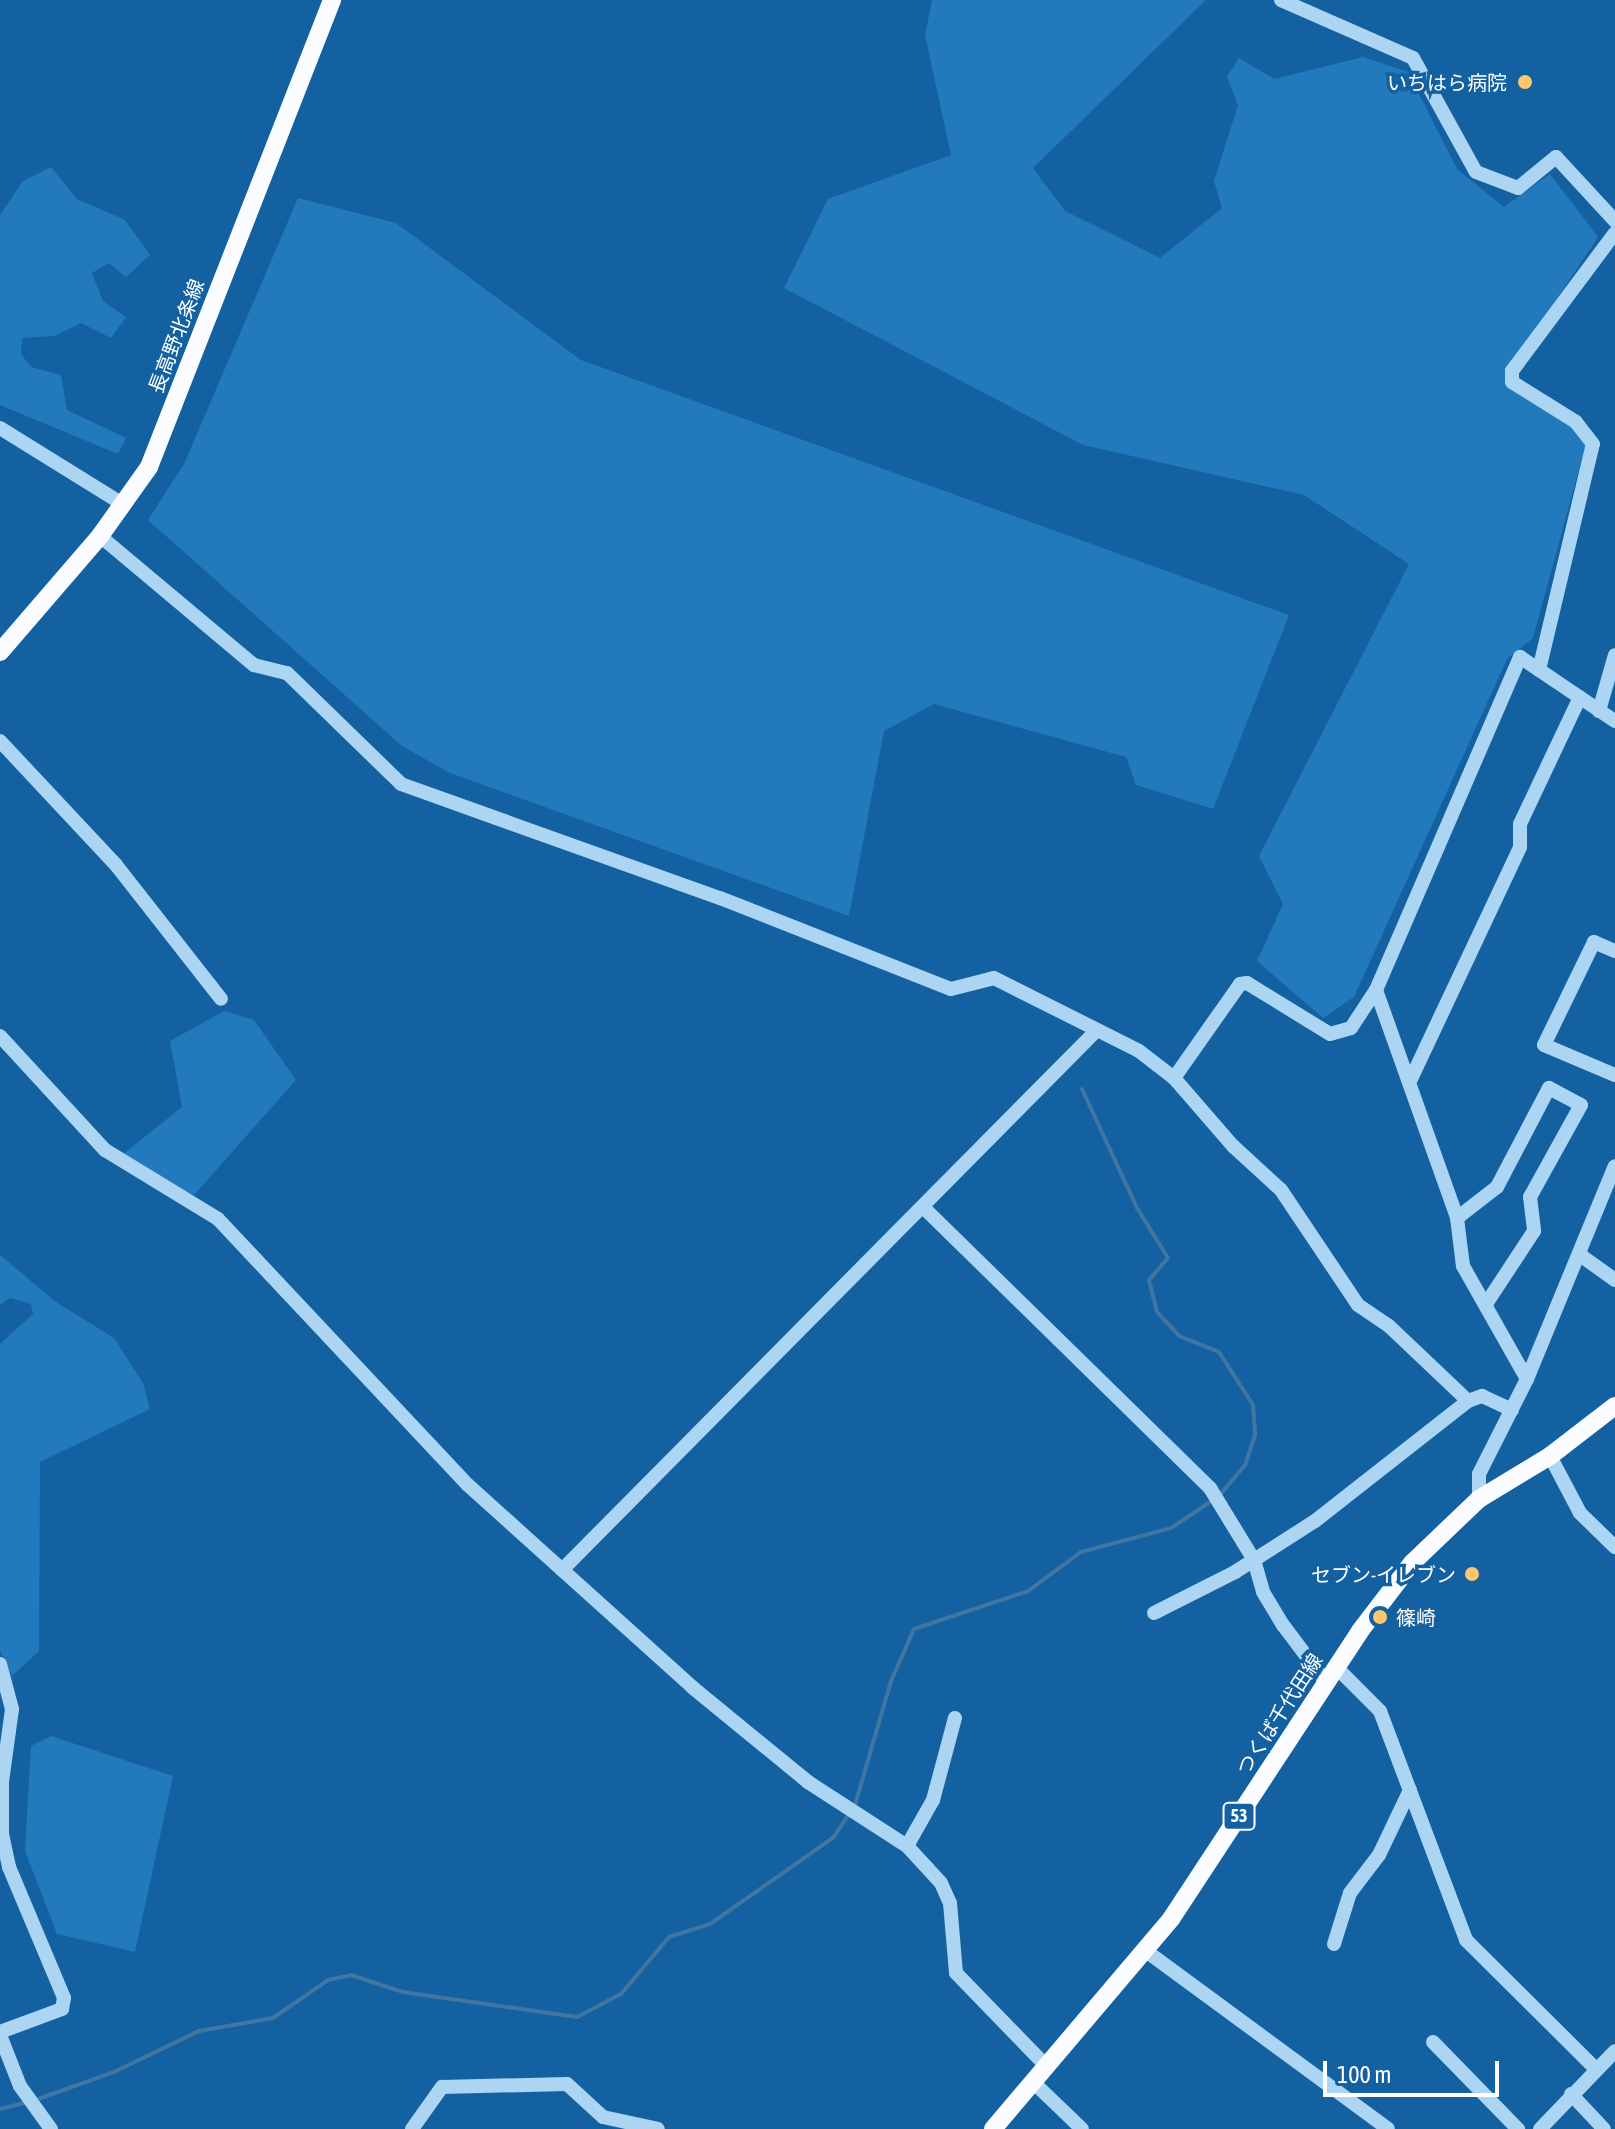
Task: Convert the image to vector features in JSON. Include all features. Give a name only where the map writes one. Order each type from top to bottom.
[{"type":"main road","name":"長高野北条線","points":[[0,652],[100,536],[149,467],[332,0]]},
{"type":"main road","name":"つくば千代田線","points":[[993,2129],[1146,1951],[1331,1675],[1412,1563],[1479,1499],[1550,1456],[1615,1406]]},
{"type":"street","points":[[1281,0],[1413,58],[1476,172],[1518,188],[1556,157],[1615,221]]},
{"type":"street","points":[[1539,670],[1593,444],[1576,422],[1512,382],[1512,371],[1615,233]]},
{"type":"street","points":[[0,428],[124,505]]},
{"type":"street","points":[[100,536],[162,583],[254,665],[287,673],[401,784],[720,898],[951,989],[994,978],[1139,1051],[1174,1078],[1233,1146],[1281,1190],[1358,1305],[1389,1326],[1468,1401]]},
{"type":"street","points":[[1599,711],[1615,655]]},
{"type":"street","points":[[1174,1078],[1240,984],[1247,983],[1330,1034],[1340,1035],[1351,1028],[1376,990],[1520,657],[1615,721]]},
{"type":"street","points":[[1411,1079],[1520,847],[1520,824],[1580,697]]},
{"type":"street","points":[[0,741],[116,865],[221,999]]},
{"type":"street","points":[[1615,951],[1594,942],[1544,1045],[1615,1075]]},
{"type":"street","points":[[1376,990],[1411,1079],[1457,1218],[1463,1266],[1527,1379]]},
{"type":"street","points":[[562,1570],[1097,1030]]},
{"type":"street","points":[[0,1036],[105,1150],[218,1219],[468,1485],[562,1570],[808,1782],[907,1846],[941,1883],[950,1903],[956,1973],[1045,2065]]},
{"type":"street","points":[[1457,1218],[1497,1187],[1549,1088],[1581,1105],[1530,1197],[1534,1231],[1486,1304]]},
{"type":"street","points":[[1479,1499],[1479,1474],[1527,1379],[1615,1166]]},
{"type":"street","points":[[923,1207],[1210,1488],[1254,1560],[1263,1592],[1331,1675],[1380,1711],[1466,1940],[1596,2069]]},
{"type":"street","points":[[1580,1255],[1615,1280]]},
{"type":"street","points":[[1154,1613],[1254,1560],[1315,1521],[1468,1401],[1482,1396],[1512,1410]]},
{"type":"street","points":[[1550,1456],[1580,1513],[1615,1547]]},
{"type":"street","points":[[0,1664],[12,1709],[2,1782],[2,1834],[9,1867],[64,1998],[62,2009],[0,2033],[20,2086],[51,2129]]},
{"type":"street","points":[[907,1846],[933,1800],[955,1718]]},
{"type":"street","points":[[1334,1944],[1350,1893],[1379,1855],[1410,1790]]},
{"type":"street","points":[[1146,1951],[1388,2129]]},
{"type":"street","points":[[1433,2042],[1518,2129]]},
{"type":"street","points":[[1540,2129],[1615,2051]]},
{"type":"street","points":[[1032,2081],[1082,2129]]},
{"type":"street","points":[[412,2129],[442,2087],[567,2084],[603,2117],[658,2129]]},
{"type":"street","points":[[1571,2094],[1604,2129]]},
{"type":"shaded area","points":[[932,0],[1206,0],[1033,168],[1065,211],[1160,258],[1222,208],[1214,181],[1238,105],[1227,77],[1239,58],[1274,79],[1363,57],[1408,72],[1457,169],[1504,207],[1550,174],[1598,237],[1505,377],[1587,440],[1533,638],[1507,659],[1354,997],[1323,1018],[1257,961],[1283,904],[1259,856],[1409,564],[1304,495],[1083,445],[784,288],[828,199],[951,155],[925,35]]},
{"type":"shaded area","points":[[51,167],[77,199],[125,220],[150,255],[126,277],[109,263],[92,273],[103,301],[126,317],[111,338],[81,323],[55,336],[22,338],[21,354],[31,367],[61,375],[67,410],[126,438],[118,454],[0,405],[0,215],[23,181]]},
{"type":"shaded area","points":[[298,198],[396,223],[581,360],[1289,615],[1213,809],[1136,785],[1126,757],[934,704],[884,731],[849,916],[450,773],[402,746],[148,520],[184,464]]},
{"type":"shaded area","points":[[224,1011],[254,1020],[296,1080],[194,1195],[112,1163],[182,1107],[170,1041]]},
{"type":"shaded area","points":[[0,1255],[56,1302],[114,1338],[143,1383],[150,1409],[40,1462],[39,1651],[12,1676],[0,1651],[0,1344],[33,1314],[31,1304],[10,1298],[0,1305]]},
{"type":"shaded area","points":[[51,1736],[173,1776],[135,1952],[57,1934],[25,1851],[31,1746]]},
{"type":"waterway","points":[[1082,1089],[1137,1208],[1168,1258],[1149,1280],[1157,1312],[1179,1336],[1219,1352],[1253,1405],[1255,1435],[1245,1465],[1220,1495]]},
{"type":"waterway","points":[[38,2099],[114,2072],[199,2031],[273,2018],[328,1980],[351,1975],[403,1992],[577,2017],[621,1994],[669,1937],[710,1924],[833,1838],[855,1805],[891,1681],[914,1629],[1028,1591],[1081,1552],[1171,1528],[1213,1500]]},
{"type":"waterway","points":[[0,2109],[24,2103]]},
{"type":"place","name":"いちはら病院","points":[[1525,82]]},
{"type":"place","name":"セブン-イレブン","points":[[1472,1574]]},
{"type":"place","name":"篠崎","points":[[1380,1617]]}]
